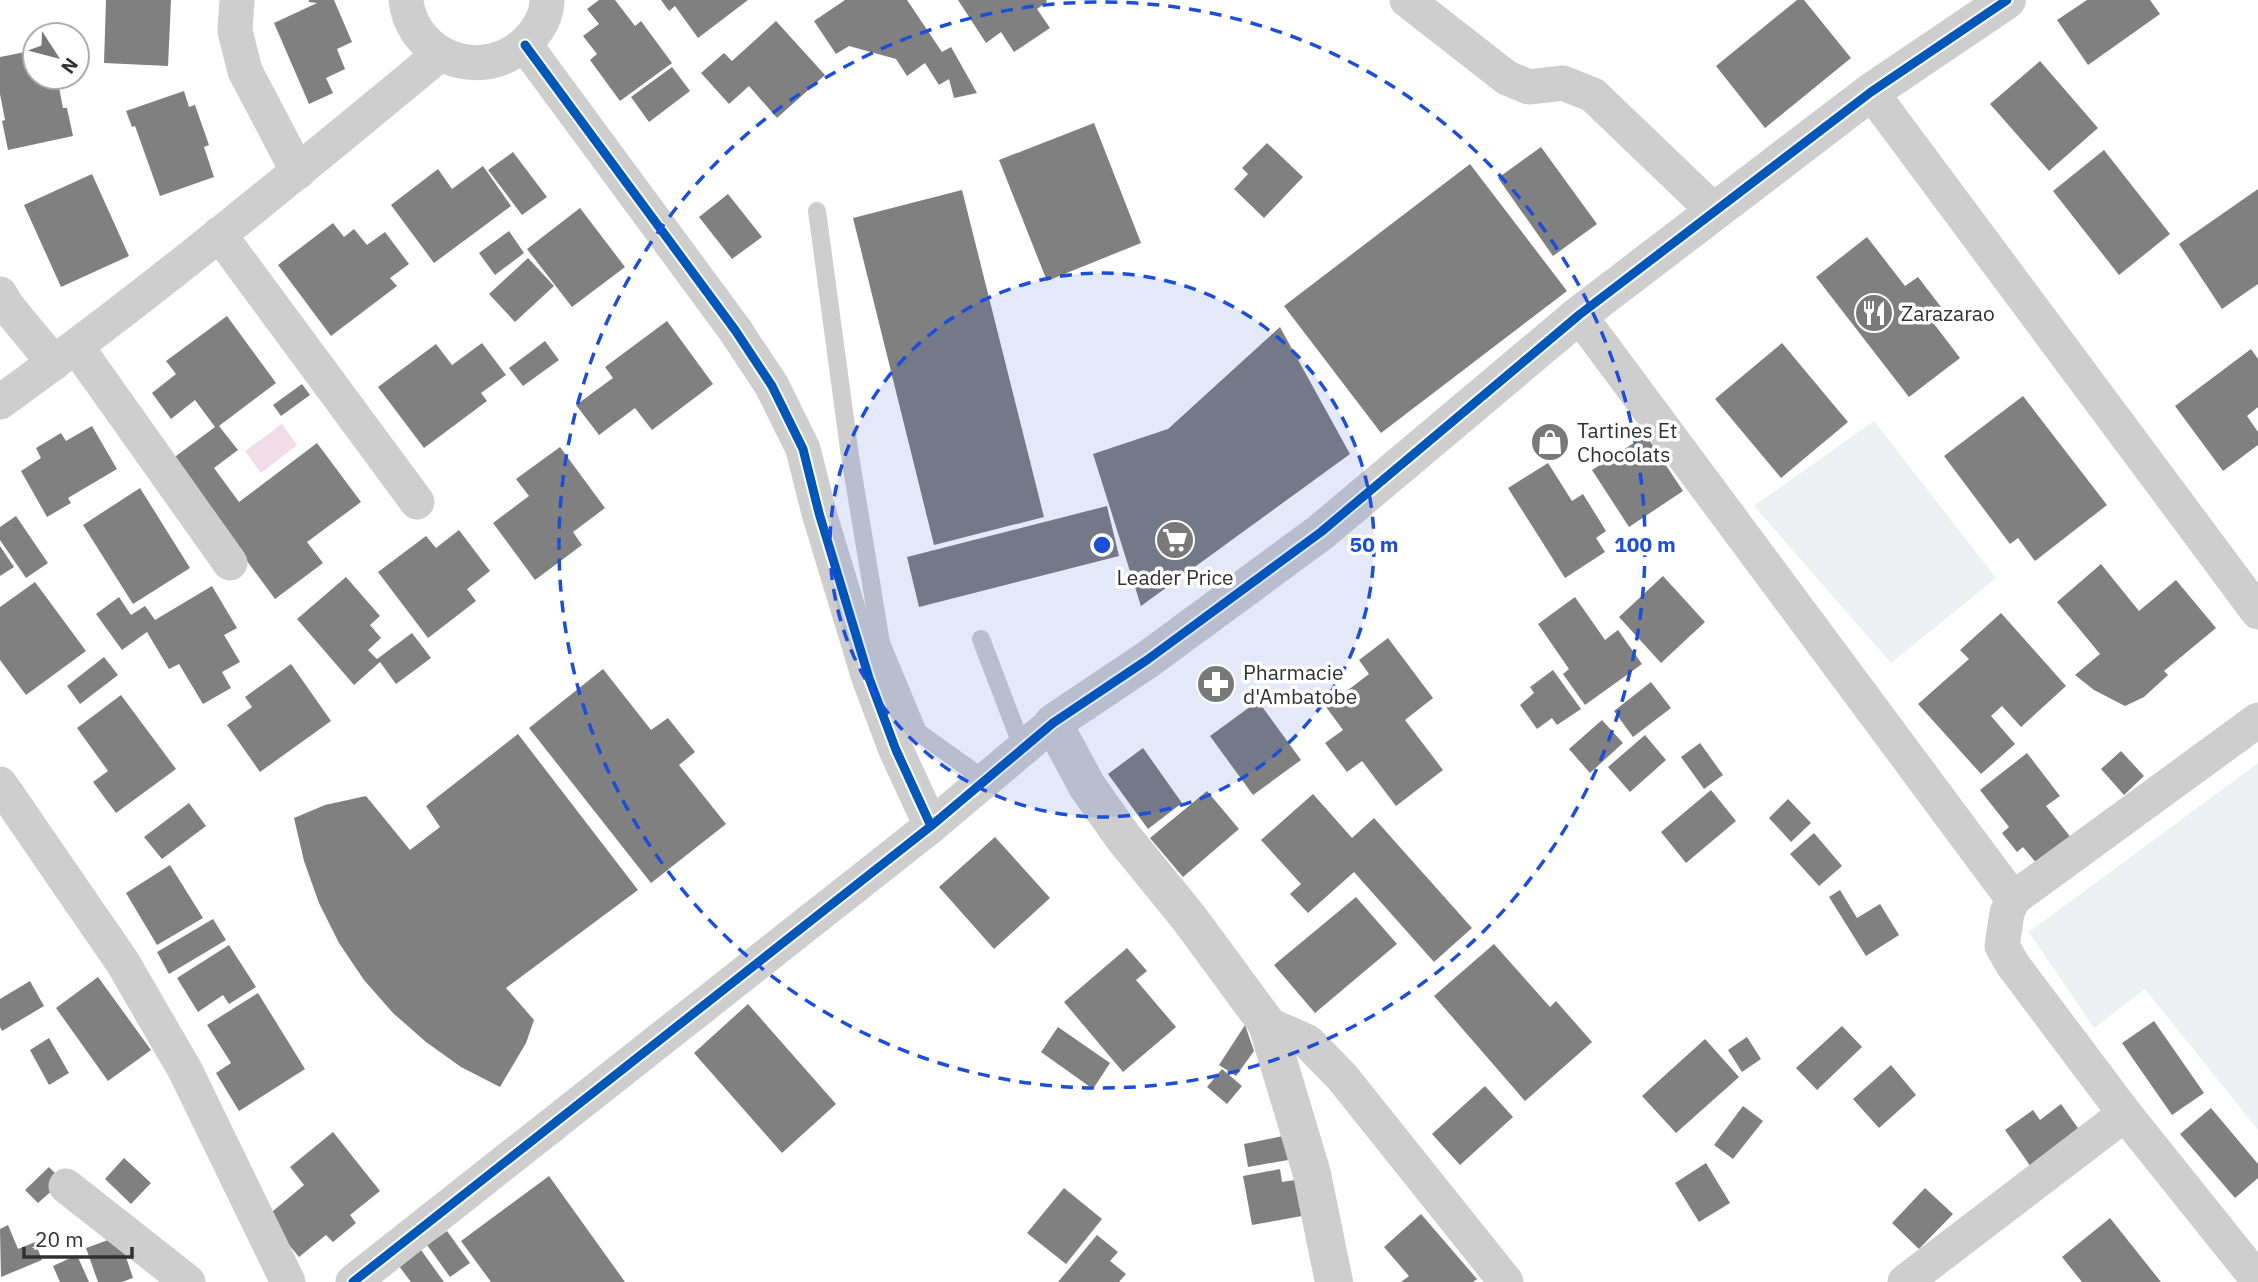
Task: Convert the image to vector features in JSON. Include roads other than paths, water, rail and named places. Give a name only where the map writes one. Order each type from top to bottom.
[{"type":"street","points":[[237,0],[235,31],[245,71],[298,172]]},
{"type":"street","points":[[406,0],[413,24],[424,41],[440,54],[461,62],[484,64],[506,58],[524,45],[539,28],[547,0]]},
{"type":"street","points":[[1407,0],[1507,78],[1529,87],[1563,83],[1593,95],[1714,212]]},
{"type":"street","points":[[353,1282],[931,825],[1053,723],[1147,660],[1321,532],[1579,315],[1871,92],[2007,0]]},
{"type":"street","points":[[524,45],[734,330],[772,386],[803,449],[819,513],[869,678],[896,750],[931,825]]},
{"type":"street","points":[[0,402],[65,355],[298,172],[440,54]]},
{"type":"street","points":[[1871,92],[2258,612]]},
{"type":"street","points":[[219,234],[417,502]]},
{"type":"street","points":[[0,294],[7,306],[65,355],[230,564]]},
{"type":"street","points":[[1579,315],[2013,899]]},
{"type":"street","points":[[2258,720],[2013,899],[2007,913],[2002,946],[2125,1114],[2258,1280]]},
{"type":"street","points":[[1053,723],[1087,786],[1123,837],[1189,918],[1267,1024],[1312,1174],[1334,1282]]},
{"type":"street","points":[[0,784],[123,962],[184,1070],[288,1282]]},
{"type":"street","points":[[1267,1024],[1308,1042],[1342,1077],[1506,1282]]},
{"type":"street","points":[[1905,1282],[2125,1114]]},
{"type":"street","points":[[66,1186],[188,1282]]},
{"type":"lane","points":[[817,211],[850,456],[881,643],[918,732],[985,780]]},
{"type":"lane","points":[[981,639],[1023,749]]},
{"type":"place","name":"Zarazarao","points":[[1874,313]]},
{"type":"place","name":"Tartines Et Chocolats","points":[[1550,442]]},
{"type":"place","name":"Leader Price","points":[[1175,540]]},
{"type":"place","name":"Pharmacie d'Ambatobe","points":[[1216,684]]}]
